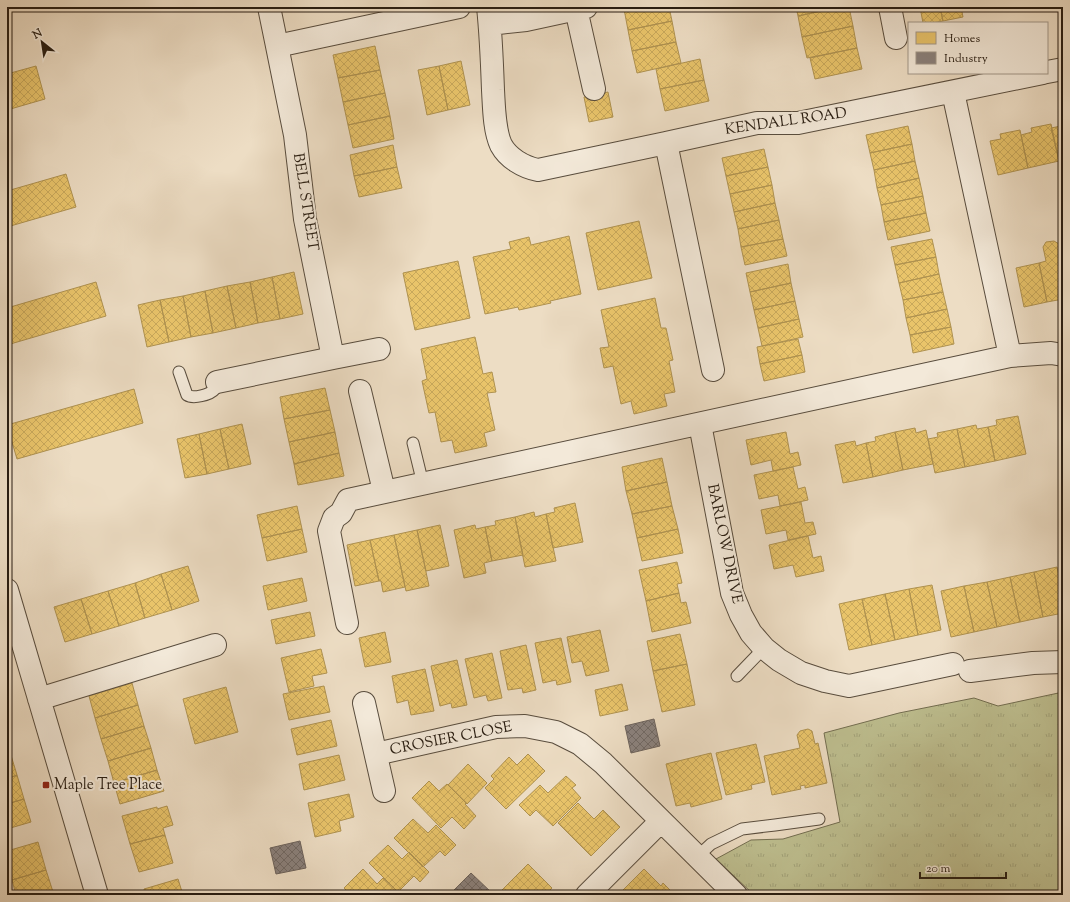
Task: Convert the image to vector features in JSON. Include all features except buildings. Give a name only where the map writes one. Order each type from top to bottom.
[{"type":"street","name":"BELL STREET","points":[[269,7],[295,135],[305,219],[333,358]]},
{"type":"street","points":[[277,46],[459,7]]},
{"type":"street","points":[[890,7],[896,38]]},
{"type":"street","points":[[489,16],[526,20],[581,8],[594,89]]},
{"type":"street","name":"KENDALL ROAD","points":[[489,16],[494,110],[497,133],[507,154],[528,168],[538,170],[757,124],[798,123],[1038,74]]},
{"type":"street","points":[[1048,72],[1063,69]]},
{"type":"street","points":[[953,92],[1010,356]]},
{"type":"street","points":[[666,143],[713,370]]},
{"type":"street","points":[[217,382],[379,348]]},
{"type":"street","points":[[347,623],[329,531],[334,518],[341,513],[348,500],[1010,356],[1051,354],[1063,355]]},
{"type":"street","points":[[360,391],[384,491]]},
{"type":"street","name":"BARLOW DRIVE","points":[[700,424],[732,593],[741,615],[751,633],[764,648],[779,660],[800,673],[825,681],[849,686],[961,668],[1063,662]]},
{"type":"street","points":[[9,601],[97,895]]},
{"type":"street","points":[[39,699],[215,645]]},
{"type":"street","name":"CROSIER CLOSE","points":[[364,703],[384,791]]},
{"type":"street","name":"CROSIER CLOSE","points":[[376,754],[496,727],[525,726],[556,732],[580,744],[603,763],[736,895]]},
{"type":"street","points":[[587,895],[661,821]]},
{"type":"lane","points":[[179,372],[187,395],[190,397],[197,397],[210,392],[215,389],[217,382]]},
{"type":"lane","points":[[414,443],[423,484]]},
{"type":"lane","points":[[737,676],[764,648]]},
{"type":"lane","points":[[697,857],[711,844],[742,828],[819,819]]},
{"type":"green space","points":[[1063,692],[1063,895],[754,895],[716,859],[751,840],[783,839],[840,822],[824,733],[899,713],[974,698],[998,706]]},
{"type":"place","name":"Maple Tree Place","points":[[46,785]]}]
